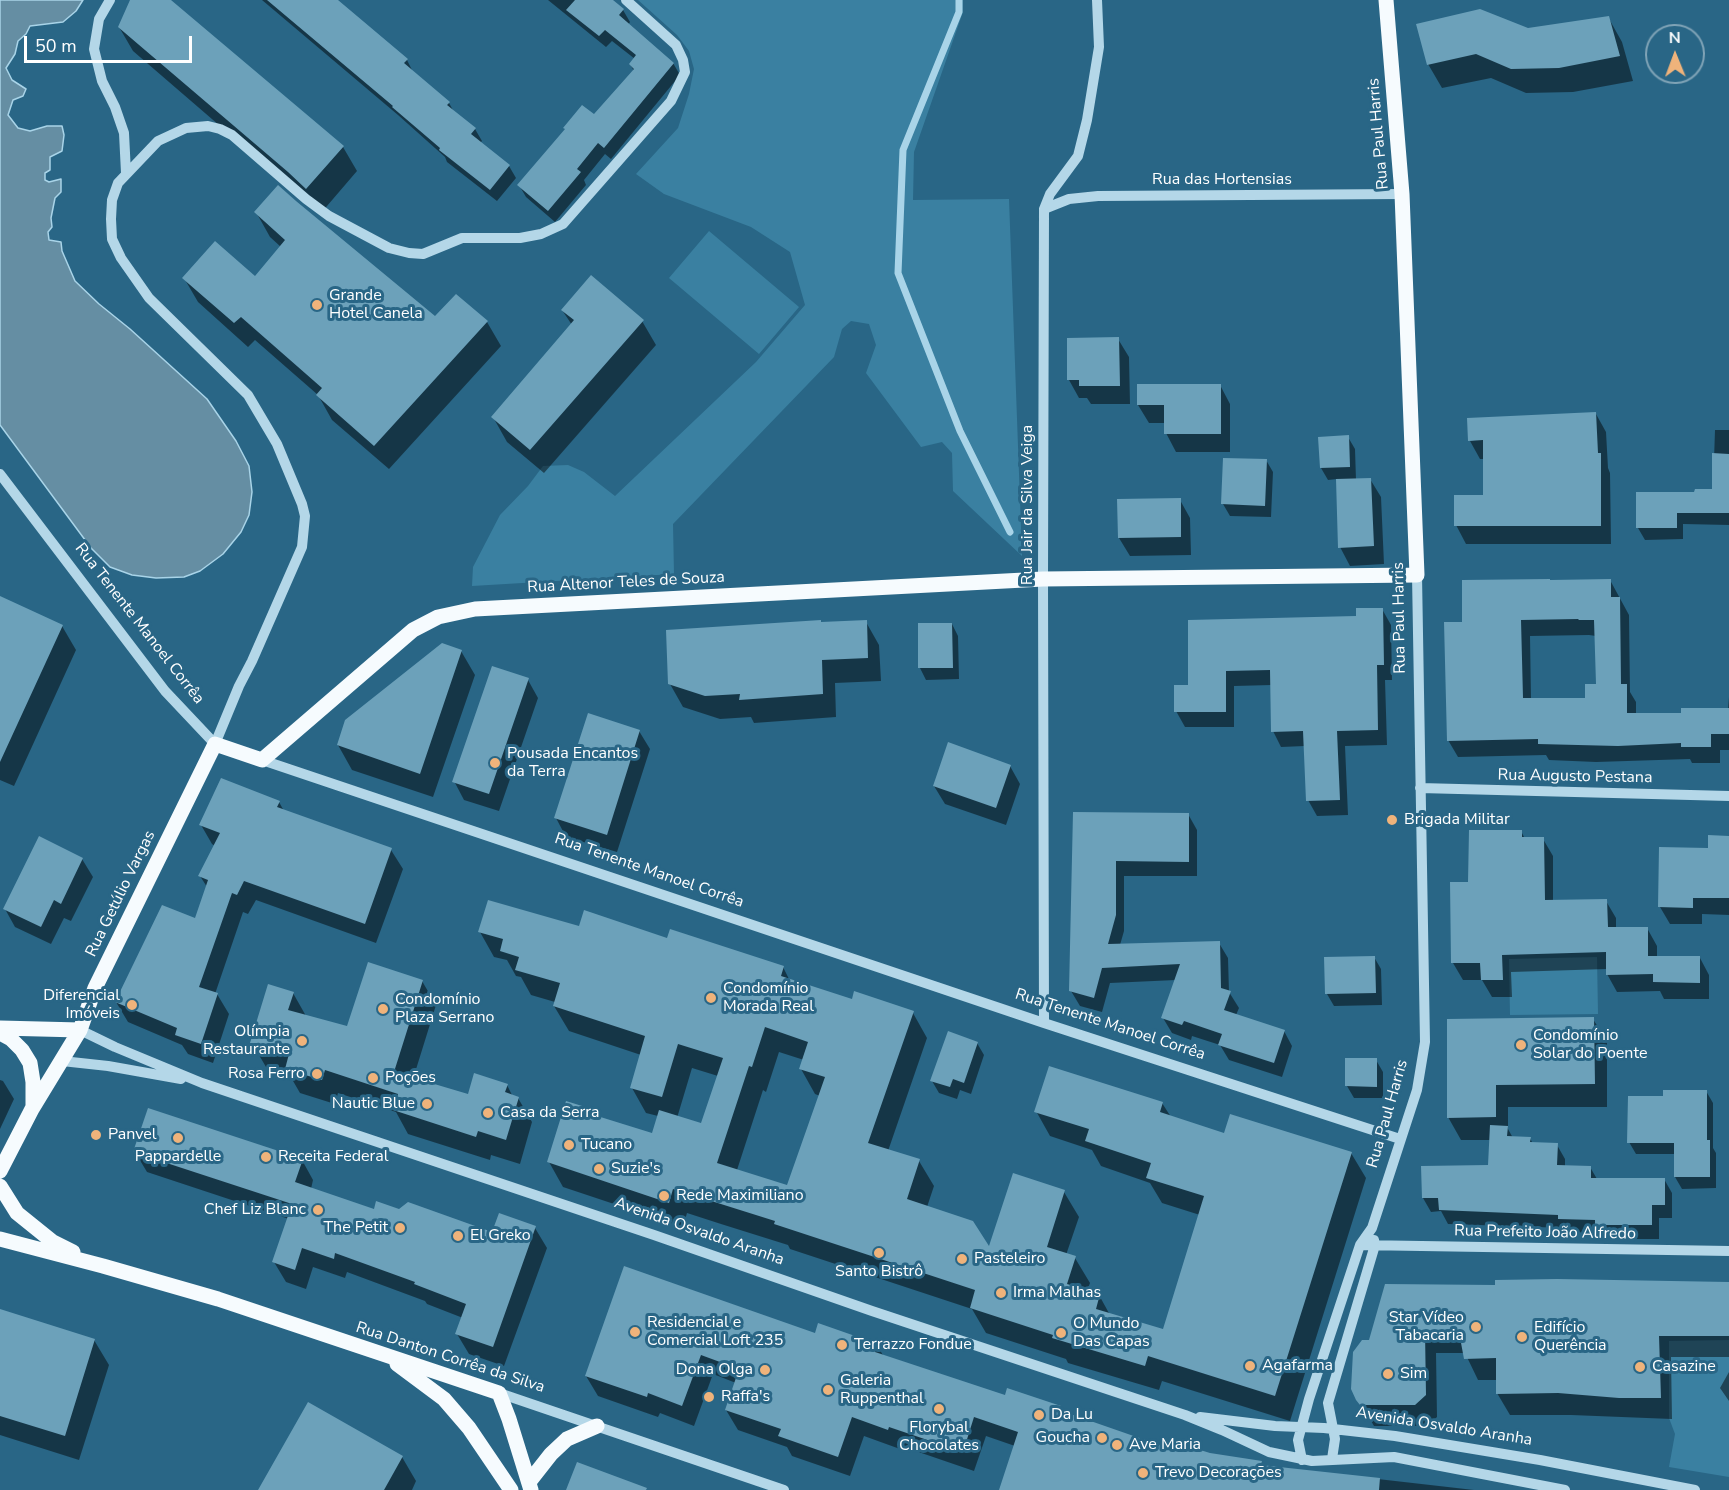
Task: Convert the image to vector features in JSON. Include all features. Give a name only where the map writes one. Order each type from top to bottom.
[{"type":"main road","name":"Rua Paul Harris","points":[[1386,0],[1402,195],[1418,575]]},
{"type":"main road","name":"Rua Altenor Teles de Souza","points":[[262,760],[413,630],[438,617],[475,609],[1043,579],[1418,575]]},
{"type":"main road","name":"Rua Tenente Manoel Corrêa","points":[[215,744],[262,760]]},
{"type":"main road","name":"Rua Getúlio Vargas","points":[[62,1061],[80,1030],[95,988],[215,744]]},
{"type":"main road","name":"Avenida Osvaldo Aranha","points":[[0,1030],[80,1030]]},
{"type":"main road","points":[[0,1030],[22,1050],[30,1063],[33,1109]]},
{"type":"main road","points":[[0,1171],[62,1061]]},
{"type":"main road","name":"Rua Danton Corrêa da Silva","points":[[0,1186],[17,1214],[53,1242],[103,1266]]},
{"type":"main road","name":"Rua Danton Corrêa da Silva","points":[[0,1239],[218,1299],[499,1393]]},
{"type":"main road","points":[[388,1356],[444,1399],[469,1428],[511,1490]]},
{"type":"main road","points":[[499,1393],[530,1486]]},
{"type":"main road","points":[[530,1486],[551,1454],[567,1439],[597,1426]]},
{"type":"street","points":[[110,0],[99,19],[94,49],[102,81],[115,106],[124,133],[126,173]]},
{"type":"street","points":[[215,744],[302,547],[305,516],[277,444],[248,395],[149,298],[114,247],[111,231],[112,200],[118,183],[158,141],[186,128],[208,126],[232,135],[329,216],[389,248],[409,254],[423,254],[462,238],[520,238],[541,234],[563,224],[671,100],[686,72],[676,45],[627,0]]},
{"type":"street","name":"Rua Jair da Silva Veiga","points":[[1044,1023],[1044,208],[1050,194],[1078,156],[1087,120],[1100,47],[1096,0]]},
{"type":"street","name":"Rua das Hortensias","points":[[1044,208],[1069,199],[1098,196],[1402,195]]},
{"type":"street","name":"Rua Tenente Manoel Corrêa","points":[[0,474],[165,691],[215,744]]},
{"type":"street","name":"Rua Paul Harris","points":[[1302,1460],[1298,1440],[1301,1428],[1360,1245],[1372,1228],[1417,1090],[1425,1042],[1418,575]]},
{"type":"street","name":"Rua Tenente Manoel Corrêa","points":[[262,760],[1400,1140]]},
{"type":"street","name":"Rua Augusto Pestana","points":[[1420,788],[1729,795]]},
{"type":"street","name":"Avenida Osvaldo Aranha","points":[[80,1030],[202,1083],[1185,1415],[1269,1452],[1302,1460],[1394,1457],[1517,1486],[1565,1490]]},
{"type":"street","name":"Avenida Osvaldo Aranha","points":[[62,1061],[108,1066],[202,1083]]},
{"type":"street","points":[[1332,1459],[1335,1439],[1328,1403],[1376,1245],[1372,1228]]},
{"type":"street","name":"Rua Prefeito João Alfredo","points":[[1360,1245],[1729,1251]]},
{"type":"street","points":[[1322,1359],[1339,1364]]},
{"type":"street","name":"Rua Danton Corrêa da Silva","points":[[499,1393],[784,1490]]},
{"type":"street","name":"Avenida Osvaldo Aranha","points":[[1185,1415],[1395,1436],[1695,1490]]},
{"type":"shaded area","points":[[0,0],[83,0],[76,11],[63,22],[30,26],[26,34],[18,41],[15,54],[6,68],[12,80],[26,89],[23,96],[13,100],[8,115],[18,128],[30,131],[47,126],[62,126],[64,135],[62,151],[50,157],[50,170],[45,173],[45,180],[49,182],[61,179],[61,192],[55,198],[51,218],[52,227],[48,232],[49,240],[61,242],[62,251],[75,281],[207,399],[236,441],[249,466],[252,492],[249,515],[241,532],[223,554],[200,571],[184,577],[156,578],[132,575],[110,567],[91,548],[0,425]]},
{"type":"shaded area","points":[[638,0],[963,0],[963,12],[914,152],[913,200],[1009,199],[1022,556],[953,491],[952,453],[942,442],[921,447],[866,373],[876,345],[869,324],[851,321],[842,329],[834,357],[673,524],[674,574],[472,586],[473,567],[500,515],[528,486],[543,466],[568,465],[584,472],[615,496],[756,362],[805,305],[790,252],[751,227],[664,194],[636,174],[678,128],[694,69],[689,51],[677,35]]},
{"type":"shaded area","points":[[709,231],[799,307],[759,354],[669,278]]},
{"type":"shaded area","points":[[1597,957],[1598,1014],[1510,1015],[1509,959]]},
{"type":"shaded area","points":[[1729,1340],[1729,1477],[1669,1467],[1675,1434],[1669,1418],[1669,1341]]},
{"type":"building","points":[[130,0],[171,0],[344,146],[306,189],[118,27]]},
{"type":"building","points":[[267,0],[338,0],[408,59],[404,63],[450,102],[447,105],[476,128],[471,134],[510,165],[490,190],[439,150],[440,148],[393,106]]},
{"type":"building","points":[[575,0],[613,0],[624,9],[619,15],[674,63],[604,148],[598,143],[577,169],[581,172],[548,211],[517,185],[565,129],[563,128],[582,105],[594,114],[634,69],[629,64],[636,55],[605,30],[599,36],[566,10]]},
{"type":"building","points":[[1480,9],[1528,28],[1609,16],[1620,56],[1559,68],[1511,69],[1476,54],[1427,65],[1416,24]]},
{"type":"building","name":"Grande Hotel Canela","points":[[278,185],[435,316],[456,294],[488,321],[374,446],[316,395],[322,388],[241,317],[234,323],[182,278],[215,241],[255,276],[285,240],[254,212]]},
{"type":"building","points":[[591,275],[644,320],[530,450],[491,417],[574,320],[561,310]]},
{"type":"building","points":[[1119,337],[1120,386],[1079,386],[1079,380],[1067,380],[1067,338]]},
{"type":"building","points":[[1137,384],[1221,384],[1221,434],[1164,434],[1164,405],[1137,405]]},
{"type":"building","points":[[1596,412],[1598,453],[1601,453],[1601,526],[1454,526],[1454,495],[1483,495],[1483,440],[1468,441],[1467,418]]},
{"type":"building","points":[[1349,435],[1350,467],[1320,468],[1318,437]]},
{"type":"building","points":[[1712,453],[1729,454],[1729,513],[1677,513],[1677,528],[1636,528],[1636,492],[1694,492],[1695,489],[1712,489]]},
{"type":"building","points":[[1223,458],[1267,459],[1265,506],[1221,504]]},
{"type":"building","points":[[1371,478],[1374,546],[1338,548],[1336,479]]},
{"type":"building","points":[[1181,498],[1181,537],[1118,538],[1117,499]]},
{"type":"building","points":[[1611,579],[1611,597],[1620,597],[1621,684],[1627,684],[1627,713],[1681,713],[1681,708],[1729,708],[1729,734],[1711,734],[1711,747],[1681,747],[1681,743],[1618,746],[1538,744],[1538,739],[1447,741],[1444,622],[1462,622],[1462,580]],"holes":[[[1521,620],[1594,620],[1596,684],[1585,684],[1585,698],[1523,698]]]},
{"type":"building","points":[[0,596],[63,625],[0,762]]},
{"type":"building","points":[[1356,608],[1383,608],[1384,665],[1377,665],[1378,730],[1337,731],[1340,800],[1306,801],[1303,731],[1271,732],[1270,670],[1226,671],[1226,712],[1174,712],[1174,685],[1188,685],[1188,620],[1356,616]]},
{"type":"building","points":[[821,620],[821,622],[867,620],[868,658],[822,660],[823,694],[739,700],[740,694],[705,696],[668,684],[666,630]]},
{"type":"building","points":[[918,623],[952,623],[953,668],[918,668]]},
{"type":"building","points":[[442,643],[462,650],[420,774],[337,745],[345,720]]},
{"type":"building","points":[[492,666],[529,678],[489,794],[452,782]]},
{"type":"building","points":[[588,713],[640,730],[607,835],[554,818]]},
{"type":"building","points":[[948,742],[1011,765],[996,808],[933,786]]},
{"type":"building","points":[[221,778],[280,801],[277,807],[392,848],[365,924],[244,881],[237,895],[232,893],[199,987],[218,993],[201,1044],[175,1035],[177,1028],[115,1002],[162,905],[195,918],[208,880],[198,876],[220,833],[199,825]]},
{"type":"building","points":[[1073,812],[1189,813],[1189,862],[1116,861],[1116,915],[1108,944],[1220,941],[1221,988],[1231,991],[1224,1010],[1285,1030],[1274,1063],[1218,1045],[1222,1034],[1184,1021],[1182,1025],[1161,1018],[1180,964],[1102,968],[1094,998],[1069,991]]},
{"type":"building","points":[[1469,830],[1522,830],[1522,837],[1544,837],[1545,900],[1607,899],[1608,927],[1648,927],[1648,956],[1700,956],[1700,983],[1653,982],[1653,974],[1606,975],[1606,952],[1502,955],[1503,980],[1481,980],[1480,963],[1451,963],[1450,882],[1468,882]]},
{"type":"building","points":[[1708,835],[1729,836],[1729,898],[1693,898],[1693,908],[1658,907],[1659,847],[1708,848]]},
{"type":"building","points":[[39,836],[83,858],[61,904],[54,900],[41,927],[3,909]]},
{"type":"building","points":[[488,900],[579,926],[584,910],[667,938],[670,929],[784,966],[781,976],[852,999],[854,991],[914,1011],[868,1143],[920,1159],[907,1199],[973,1221],[989,1246],[1013,1173],[1065,1190],[1047,1247],[1076,1256],[1067,1284],[1100,1294],[1096,1309],[1163,1329],[1204,1196],[1146,1178],[1151,1163],[1085,1141],[1089,1129],[1034,1112],[1049,1066],[1163,1102],[1160,1112],[1224,1133],[1230,1114],[1352,1152],[1275,1396],[1148,1356],[1145,1366],[1052,1338],[1053,1335],[970,1308],[975,1290],[774,1224],[775,1221],[673,1189],[669,1203],[547,1162],[566,1101],[595,1110],[594,1115],[652,1133],[659,1110],[701,1123],[723,1058],[678,1044],[662,1097],[630,1088],[645,1036],[553,1006],[560,983],[515,970],[519,957],[500,951],[503,939],[478,932]],"holes":[[[765,1027],[808,1042],[799,1069],[825,1077],[787,1185],[717,1163],[749,1066],[752,1067]]]},
{"type":"building","points":[[1375,956],[1376,993],[1325,994],[1324,957]]},
{"type":"building","points":[[368,962],[423,980],[394,1072],[468,1094],[474,1073],[508,1084],[505,1092],[519,1097],[506,1140],[478,1131],[476,1137],[393,1110],[398,1094],[325,1070],[322,1080],[285,1069],[289,1054],[250,1043],[268,984],[294,992],[288,1010],[347,1026]]},
{"type":"building","name":"Condomínio Solar do Poente","points":[[1594,1017],[1595,1084],[1496,1085],[1496,1117],[1447,1118],[1447,1019]]},
{"type":"building","points":[[948,1031],[978,1042],[964,1083],[953,1079],[950,1087],[930,1081]]},
{"type":"building","points":[[1345,1058],[1377,1058],[1377,1087],[1345,1086]]},
{"type":"building","points":[[1663,1090],[1707,1090],[1710,1177],[1674,1177],[1674,1143],[1627,1143],[1628,1096],[1663,1096]]},
{"type":"building","points":[[148,1108],[303,1159],[295,1182],[374,1209],[376,1201],[399,1209],[408,1202],[492,1232],[499,1213],[536,1226],[493,1347],[455,1334],[466,1304],[414,1284],[415,1282],[335,1253],[334,1259],[302,1248],[295,1270],[272,1262],[292,1204],[133,1152]]},
{"type":"building","points":[[1490,1125],[1508,1126],[1507,1136],[1531,1137],[1530,1142],[1558,1143],[1557,1165],[1591,1166],[1591,1178],[1665,1178],[1665,1205],[1652,1205],[1652,1225],[1595,1225],[1595,1220],[1558,1219],[1558,1215],[1439,1210],[1438,1198],[1422,1198],[1421,1166],[1488,1165]]},
{"type":"building","points":[[624,1266],[815,1333],[818,1323],[878,1344],[875,1352],[1005,1395],[1007,1388],[1061,1406],[1059,1410],[1171,1449],[1174,1442],[1210,1453],[1262,1461],[1261,1465],[1380,1478],[1379,1490],[999,1490],[1018,1432],[974,1417],[963,1452],[852,1417],[838,1457],[778,1436],[781,1429],[725,1410],[739,1369],[701,1355],[682,1406],[648,1393],[647,1397],[585,1376]]},
{"type":"building","points":[[1495,1280],[1729,1282],[1729,1336],[1659,1336],[1661,1398],[1619,1398],[1558,1393],[1496,1394],[1496,1358],[1464,1359],[1459,1332],[1425,1332],[1426,1395],[1415,1405],[1360,1405],[1356,1400],[1351,1389],[1353,1352],[1362,1340],[1369,1340],[1385,1284],[1495,1285]]},
{"type":"building","points":[[0,1309],[95,1339],[65,1436],[0,1416]]},
{"type":"building","points":[[308,1402],[403,1456],[384,1490],[258,1490]]},
{"type":"building","points":[[577,1462],[647,1488],[646,1490],[566,1490]]},
{"type":"waterway","points":[[959,0],[959,12],[903,150],[898,273],[960,431],[1010,532]]},
{"type":"place","name":"Grande Hotel Canela","points":[[317,305]]},
{"type":"place","name":"Pousada Encantos da Terra","points":[[495,763]]},
{"type":"place","name":"Brigada Militar","points":[[1392,820]]},
{"type":"place","name":"Condomínio Morada Real","points":[[711,998]]},
{"type":"place","name":"Diferencial Imóveis","points":[[132,1005]]},
{"type":"place","name":"Condomínio Plaza Serrano","points":[[383,1009]]},
{"type":"place","name":"Olímpia Restaurante","points":[[302,1041]]},
{"type":"place","name":"Condomínio Solar do Poente","points":[[1521,1045]]},
{"type":"place","name":"Rosa Ferro","points":[[317,1074]]},
{"type":"place","name":"Poções","points":[[373,1078]]},
{"type":"place","name":"Nautic Blue","points":[[427,1104]]},
{"type":"place","name":"Casa da Serra","points":[[488,1113]]},
{"type":"place","name":"Panvel","points":[[96,1135]]},
{"type":"place","name":"Pappardelle","points":[[178,1138]]},
{"type":"place","name":"Tucano","points":[[569,1145]]},
{"type":"place","name":"Receita Federal","points":[[266,1157]]},
{"type":"place","name":"Suzie's","points":[[599,1169]]},
{"type":"place","name":"Rede Maximiliano","points":[[664,1196]]},
{"type":"place","name":"Chef Liz Blanc","points":[[318,1210]]},
{"type":"place","name":"The Petit","points":[[400,1228]]},
{"type":"place","name":"El Greko","points":[[458,1236]]},
{"type":"place","name":"Santo Bistrô","points":[[879,1253]]},
{"type":"place","name":"Pasteleiro","points":[[962,1259]]},
{"type":"place","name":"Irma Malhas","points":[[1001,1293]]},
{"type":"place","name":"Star Vídeo Tabacaria","points":[[1476,1327]]},
{"type":"place","name":"Residencial e Comercial Loft 235","points":[[635,1332]]},
{"type":"place","name":"O Mundo Das Capas","points":[[1061,1333]]},
{"type":"place","name":"Edifício Querência","points":[[1522,1337]]},
{"type":"place","name":"Terrazzo Fondue","points":[[842,1345]]},
{"type":"place","name":"Agafarma","points":[[1250,1366]]},
{"type":"place","name":"Casazine","points":[[1640,1367]]},
{"type":"place","name":"Dona Olga","points":[[765,1370]]},
{"type":"place","name":"Sim","points":[[1388,1374]]},
{"type":"place","name":"Galeria Ruppenthal","points":[[828,1390]]},
{"type":"place","name":"Raffa's","points":[[709,1397]]},
{"type":"place","name":"Florybal Chocolates","points":[[939,1409]]},
{"type":"place","name":"Da Lu","points":[[1039,1415]]},
{"type":"place","name":"Goucha","points":[[1102,1438]]},
{"type":"place","name":"Ave Maria","points":[[1117,1445]]},
{"type":"place","name":"Trevo Decorações","points":[[1143,1473]]}]
